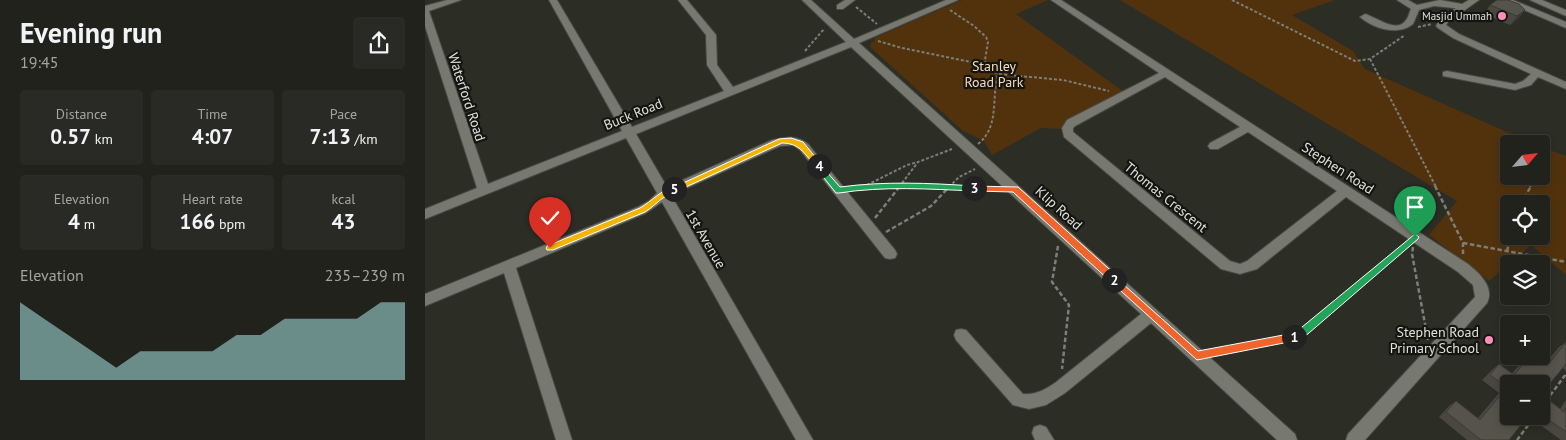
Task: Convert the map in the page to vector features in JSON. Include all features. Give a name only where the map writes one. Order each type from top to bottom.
[{"type":"street","points":[[425,11],[457,0]]},
{"type":"street","name":"1st Avenue","points":[[553,0],[805,440]]},
{"type":"street","points":[[682,0],[711,35],[712,65],[730,91]]},
{"type":"street","name":"Klip Road","points":[[806,0],[1289,440]]},
{"type":"street","name":"Buck Road","points":[[425,214],[853,43],[955,0]]},
{"type":"street","name":"Stephen Road","points":[[1055,0],[1463,268],[1481,286],[1482,299],[1354,440]]},
{"type":"street","points":[[1401,0],[1416,8],[1437,2],[1464,8]]},
{"type":"street","points":[[1475,0],[1445,20],[1441,26],[1456,36],[1566,86]]},
{"type":"street","points":[[1505,0],[1566,25]]},
{"type":"street","points":[[1534,0],[1566,13]]},
{"type":"street","points":[[840,7],[850,1]]},
{"type":"street","points":[[1365,17],[1389,27],[1400,28],[1409,23],[1416,8]]},
{"type":"street","name":"Waterford Road","points":[[425,11],[484,190]]},
{"type":"street","name":"Thomas Crescent","points":[[1166,73],[1071,122],[1067,128],[1067,134],[1226,266],[1239,269],[1251,265],[1346,191]]},
{"type":"street","points":[[1447,74],[1515,87],[1527,83],[1537,73]]},
{"type":"street","points":[[1214,146],[1248,127]]},
{"type":"street","points":[[425,300],[642,210],[653,204],[663,194],[776,142],[787,140],[801,144],[890,254]]},
{"type":"street","points":[[508,264],[564,440]]},
{"type":"street","points":[[961,335],[1018,400],[1026,403],[1036,401],[1060,388],[1152,314]]},
{"type":"path","points":[[1232,0],[1355,62],[1370,59],[1408,33]]},
{"type":"path","points":[[850,1],[884,30]]},
{"type":"path","points":[[942,4],[985,35],[988,42],[985,52],[986,64],[998,74],[1063,80],[1117,93]]},
{"type":"path","points":[[798,65],[798,59],[830,21]]},
{"type":"path","points":[[1416,28],[1421,25],[1441,26]]},
{"type":"path","points":[[873,39],[902,48],[986,64]]},
{"type":"path","points":[[1370,59],[1463,243],[1463,268]]},
{"type":"path","points":[[983,142],[993,128],[994,92],[998,74]]},
{"type":"path","points":[[865,186],[907,165],[966,144]]},
{"type":"path","points":[[868,227],[918,162]]},
{"type":"path","points":[[877,238],[917,212],[931,206],[951,188],[959,177],[986,163]]},
{"type":"path","points":[[839,190],[865,186],[902,185],[1015,189]]},
{"type":"path","points":[[1197,356],[1298,336],[1415,237]]},
{"type":"path","points":[[1415,237],[1412,254],[1431,356]]},
{"type":"path","points":[[1059,243],[1052,282],[1069,305],[1060,388]]},
{"type":"path","points":[[1463,243],[1566,262]]},
{"type":"path","points":[[1507,251],[1509,245]]},
{"type":"path","points":[[1550,395],[1566,374]]},
{"type":"path","points":[[1517,440],[1528,425]]},
{"type":"green space","name":"Stanley Road Park","points":[[962,0],[1048,0],[1016,14],[1124,92],[1069,120],[1062,129],[1041,128],[992,155],[984,141],[963,131],[870,47],[871,43],[875,40],[874,38]]},
{"type":"green space","points":[[1120,0],[1335,0],[1292,15],[1353,51],[1365,69],[1514,135],[1500,135],[1500,185],[1550,185],[1550,150],[1566,156],[1566,275],[1550,261],[1550,255],[1543,255],[1531,245],[1519,255],[1500,255],[1500,272],[1489,281],[1429,235],[1457,201]]},
{"type":"building","points":[[1497,0],[1508,0],[1519,4],[1525,10],[1517,16],[1490,5]]},
{"type":"building","points":[[1413,188],[1428,197],[1417,206],[1402,196]]},
{"type":"building","points":[[1566,342],[1566,364],[1550,383],[1550,375],[1514,375],[1522,365],[1550,365],[1550,362]]},
{"type":"building","points":[[1499,364],[1514,375],[1500,375],[1500,382],[1490,375]]},
{"type":"building","points":[[1500,396],[1500,425],[1521,425],[1509,440],[1481,440],[1446,412],[1456,401],[1480,420]]},
{"type":"building","points":[[1550,401],[1564,412],[1566,408],[1566,432],[1550,420]]},
{"type":"place","name":"Masjid Ummah","points":[[1502,16]]},
{"type":"place","name":"Stephen Road Primary School","points":[[1489,340]]},
{"type":"route","points":[[550,248],[642,210],[653,204],[663,194],[776,142],[787,140],[801,144],[839,190],[865,186],[902,185],[1015,189],[1197,356],[1298,336],[1415,237]]}]
